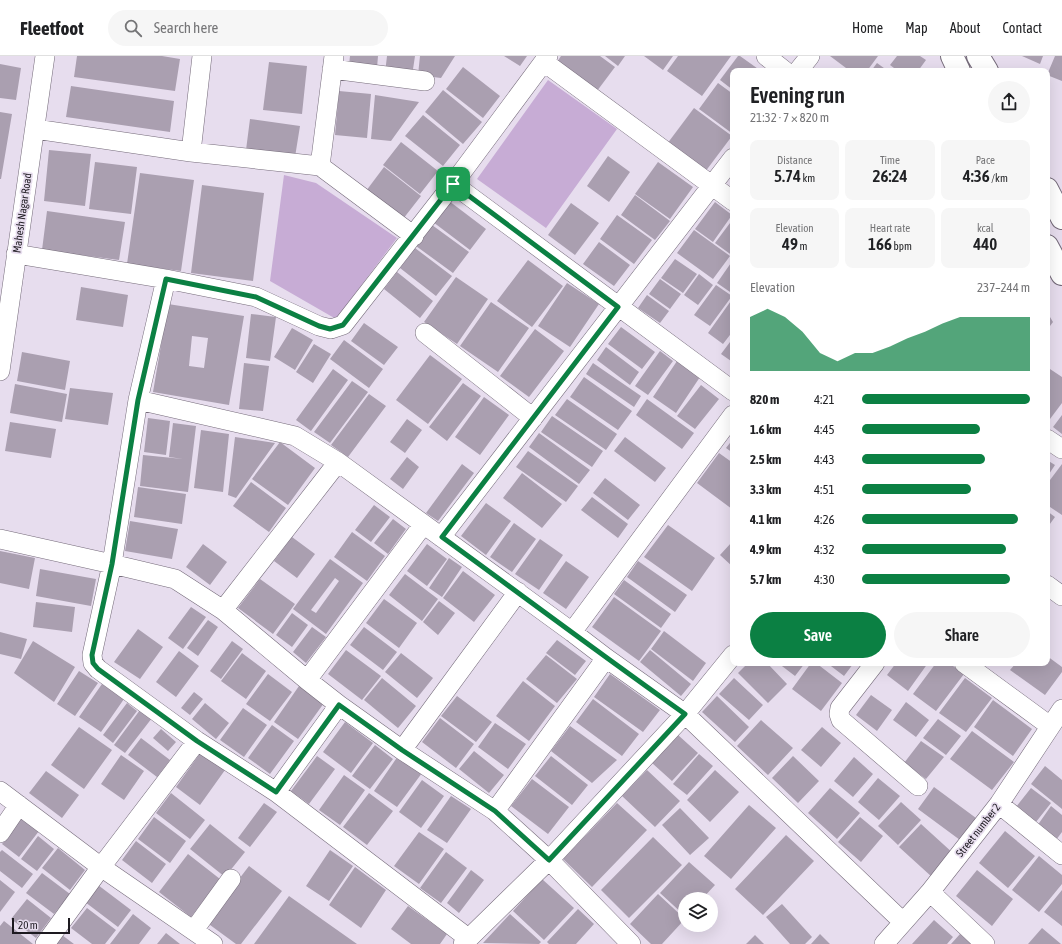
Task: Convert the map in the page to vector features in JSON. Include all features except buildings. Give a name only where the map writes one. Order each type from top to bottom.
[{"type":"main road","points":[[978,56],[984,68]]},
{"type":"main road","points":[[1050,195],[1062,218]]},
{"type":"main road","points":[[1050,256],[1062,274]]},
{"type":"street","name":"Mahesh Nagar Road","points":[[0,371],[45,56]]},
{"type":"street","points":[[191,152],[202,56]]},
{"type":"street","points":[[766,56],[781,68]]},
{"type":"street","points":[[800,68],[810,56]]},
{"type":"street","points":[[16,254],[166,279],[256,297],[319,326],[330,329],[343,325],[414,236],[546,59],[730,199]]},
{"type":"street","points":[[320,166],[333,62],[425,81]]},
{"type":"street","points":[[35,129],[191,152],[320,166],[414,236]]},
{"type":"street","points":[[442,537],[730,162]]},
{"type":"street","points":[[453,184],[730,389]]},
{"type":"street","points":[[166,279],[138,400],[112,564],[92,655],[93,663],[98,669],[197,741],[276,792],[466,941],[549,860],[685,714],[730,659]]},
{"type":"street","points":[[425,333],[533,418]]},
{"type":"street","points":[[138,400],[295,436],[338,462],[422,525],[442,537],[606,658],[685,714],[903,922]]},
{"type":"street","points":[[572,632],[730,419]]},
{"type":"street","points":[[1050,441],[1062,449]]},
{"type":"street","points":[[223,610],[338,462]]},
{"type":"street","points":[[307,680],[422,525]]},
{"type":"street","points":[[0,539],[175,579],[223,610],[339,705],[402,750],[495,811],[549,860],[631,944]]},
{"type":"street","points":[[1050,588],[1062,596]]},
{"type":"street","points":[[402,750],[518,592]]},
{"type":"street","points":[[495,811],[606,658]]},
{"type":"street","points":[[873,666],[840,708],[839,714],[841,720],[918,786]]},
{"type":"street","points":[[968,666],[1050,726]]},
{"type":"street","points":[[276,792],[339,705]]},
{"type":"street","name":"Street number 2","points":[[884,944],[930,892],[999,804],[1062,709]]},
{"type":"street","points":[[45,944],[101,867],[197,741]]},
{"type":"street","points":[[0,791],[101,867],[213,944]]},
{"type":"street","points":[[999,804],[1062,855]]},
{"type":"street","points":[[0,833],[19,805]]},
{"type":"street","points":[[194,930],[231,879]]},
{"type":"street","points":[[930,892],[985,944]]},
{"type":"shaded area","points":[[548,80],[617,129],[546,228],[477,179]]},
{"type":"shaded area","points":[[284,175],[316,183],[397,238],[336,319],[270,281]]},
{"type":"route","points":[[453,184],[618,307],[442,537],[606,658],[685,714],[549,860],[495,811],[402,750],[339,705],[276,792],[197,741],[98,669],[93,663],[92,655],[112,564],[138,400],[166,279],[256,297],[319,326],[330,329],[343,325],[414,236],[453,184]]}]
